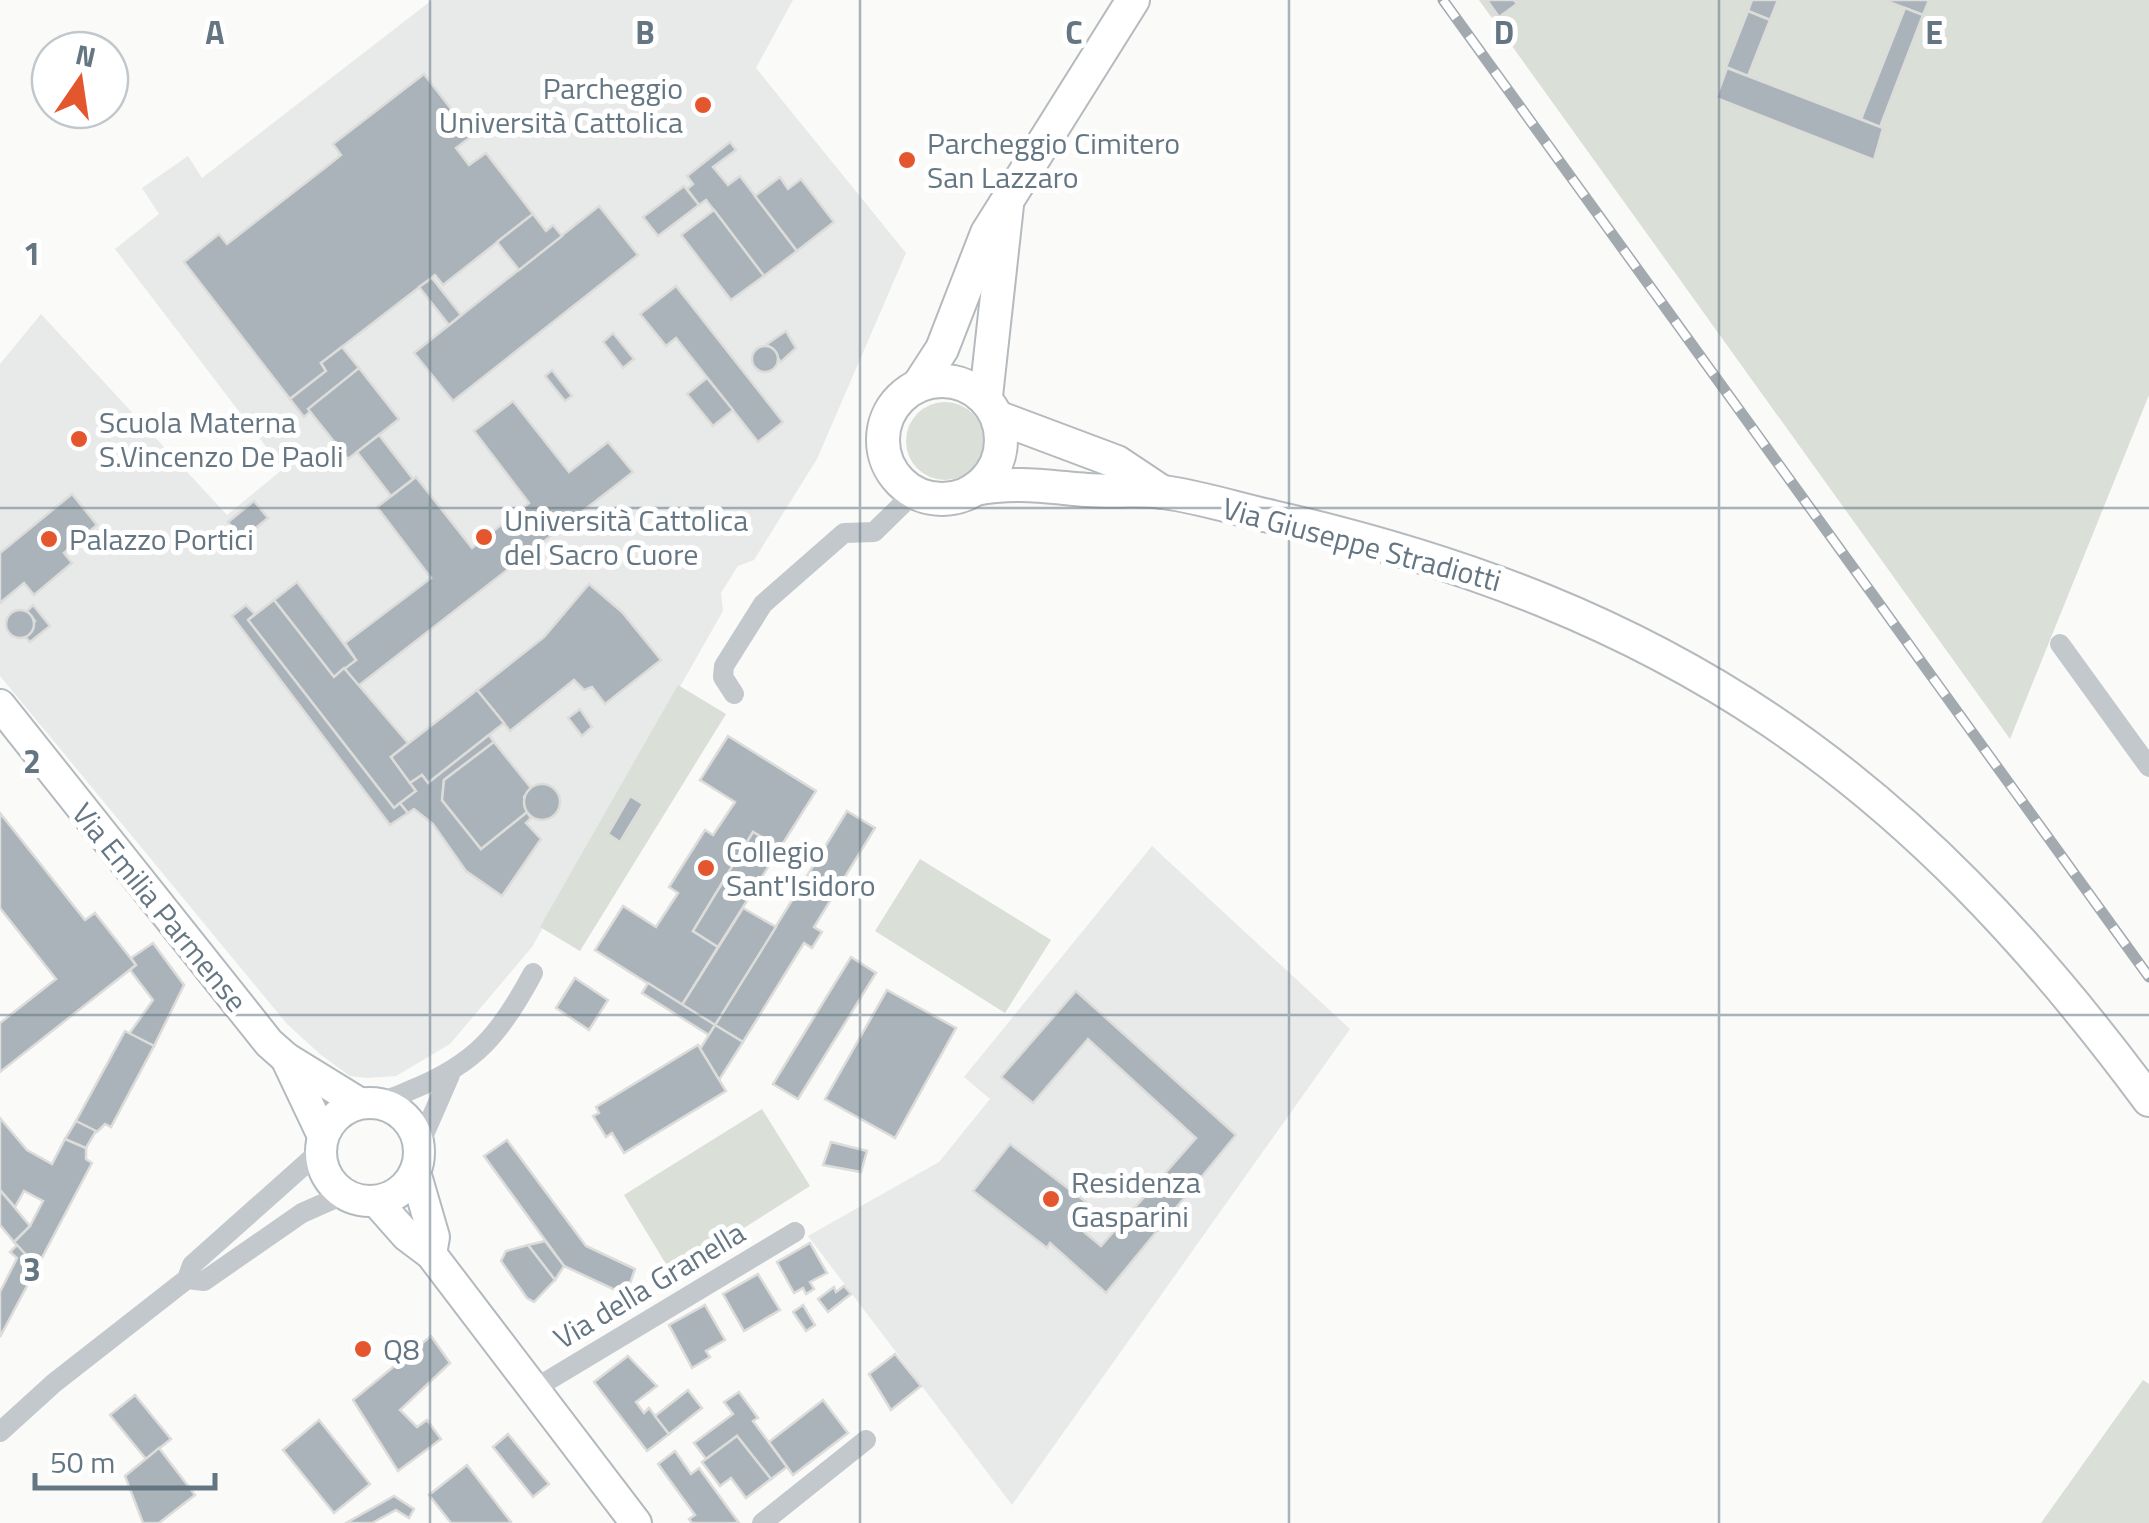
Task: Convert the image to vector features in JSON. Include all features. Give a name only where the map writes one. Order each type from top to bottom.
[{"type":"main road","points":[[1007,205],[991,407],[1000,453],[986,479],[975,489],[955,498],[935,499],[914,493],[887,464],[882,440],[893,406],[918,386],[942,348],[987,232],[1133,0]]},
{"type":"main road","points":[[918,386],[966,386],[991,407]]},
{"type":"main road","name":"Via Giuseppe Stradiotti","points":[[991,407],[1117,462],[1162,492]]},
{"type":"main road","name":"Via Giuseppe Stradiotti","points":[[975,489],[1006,482],[1162,492],[1339,532],[1500,580],[1614,629],[1752,705],[1891,810],[1938,853],[2063,989],[2149,1100]]},
{"type":"main road","name":"Via Emilia Parmense","points":[[0,705],[202,960],[286,1058],[322,1143],[327,1176],[344,1194]]},
{"type":"main road","name":"Via Emilia Parmense","points":[[286,1058],[367,1102],[400,1112],[416,1133],[417,1160],[434,1237],[431,1254]]},
{"type":"main road","points":[[322,1143],[336,1115],[367,1102]]},
{"type":"main road","points":[[344,1194],[376,1201],[399,1192],[417,1160]]},
{"type":"main road","name":"Via Emilia Parmense","points":[[376,1201],[407,1236],[431,1254],[636,1523]]},
{"type":"street","points":[[734,694],[723,677],[724,666],[764,604],[844,534],[874,532],[914,493]]},
{"type":"street","points":[[2060,644],[2149,767]]},
{"type":"street","points":[[367,1102],[450,1074],[484,1047],[510,1016],[533,973]]},
{"type":"street","points":[[417,1160],[450,1074]]},
{"type":"street","points":[[0,1432],[54,1383],[187,1279],[192,1266],[322,1143]]},
{"type":"street","points":[[187,1279],[204,1281],[302,1213],[344,1194]]},
{"type":"street","name":"Via della Granella","points":[[534,1390],[795,1232]]},
{"type":"street","points":[[762,1523],[866,1440]]},
{"type":"shaded area","name":"Università Cattolica del Sacro Cuore","points":[[432,0],[793,0],[756,68],[906,253],[817,459],[754,560],[738,566],[721,593],[723,611],[532,947],[450,1044],[396,1076],[366,1078],[350,1076],[287,1024],[0,676],[0,364],[41,314],[227,515],[283,469],[115,249],[159,214],[142,188],[188,156],[202,178]]},
{"type":"shaded area","points":[[1479,0],[2149,0],[2149,395],[2010,739]]},
{"type":"shaded area","points":[[937,402],[953,402],[978,419],[984,441],[978,463],[967,474],[953,480],[937,480],[912,463],[906,449],[906,433],[923,408]]},
{"type":"shaded area","points":[[678,685],[726,714],[580,951],[540,927]]},
{"type":"shaded area","name":"Residenza Gasparini","points":[[1152,846],[1350,1029],[1012,1505],[808,1236],[939,1162],[990,1099],[964,1077]]},
{"type":"shaded area","points":[[920,859],[1051,940],[1005,1013],[875,931]]},
{"type":"shaded area","points":[[762,1109],[810,1186],[672,1274],[624,1195]]},
{"type":"shaded area","points":[[2143,1380],[2149,1384],[2149,1523],[2041,1523]]},
{"type":"building","points":[[1487,0],[1514,0],[1517,4],[1499,17]]},
{"type":"building","points":[[1752,0],[1778,0],[1770,20],[1748,11]]},
{"type":"building","points":[[1884,0],[1929,0],[1923,15]]},
{"type":"building","points":[[1905,8],[1923,15],[1880,127],[1861,119]]},
{"type":"building","points":[[1748,11],[1770,20],[1748,76],[1726,67]]},
{"type":"building","points":[[1727,68],[1883,128],[1874,160],[1716,98]]},
{"type":"building","points":[[424,74],[472,136],[456,148],[469,165],[486,153],[533,214],[443,285],[435,275],[321,363],[326,371],[290,399],[184,262],[219,234],[227,244],[326,167],[341,155],[333,144]]},
{"type":"building","points":[[730,142],[736,150],[713,167],[728,185],[740,176],[797,251],[764,276],[706,200],[699,205],[687,189],[693,184],[687,176]]},
{"type":"building","points":[[780,177],[788,189],[801,179],[834,222],[797,251],[755,196]]},
{"type":"building","points":[[684,186],[699,205],[658,236],[643,217]]},
{"type":"building","points":[[599,206],[638,255],[453,401],[414,353]]},
{"type":"building","points":[[714,210],[764,276],[731,300],[681,235]]},
{"type":"building","points":[[533,214],[546,231],[553,225],[562,236],[519,270],[497,242]]},
{"type":"building","points":[[432,278],[461,315],[449,325],[419,287]]},
{"type":"building","points":[[676,286],[783,422],[758,442],[676,338],[666,346],[640,314]]},
{"type":"building","points":[[786,331],[796,348],[781,362],[767,344]]},
{"type":"building","points":[[613,333],[634,359],[623,368],[603,342]]},
{"type":"building","points":[[765,346],[774,350],[778,359],[774,368],[765,372],[756,368],[752,359],[756,350]]},
{"type":"building","points":[[342,347],[359,368],[304,417],[290,399],[326,371],[321,363]]},
{"type":"building","points":[[359,368],[399,419],[348,459],[308,409]]},
{"type":"building","points":[[552,370],[572,396],[565,401],[545,376]]},
{"type":"building","points":[[707,378],[733,410],[713,426],[687,394]]},
{"type":"building","points":[[513,401],[569,472],[608,442],[633,472],[358,686],[344,668],[356,660],[345,643],[431,578],[377,507],[416,477],[472,548],[529,503],[474,431]]},
{"type":"building","points":[[379,435],[413,479],[391,496],[357,452]]},
{"type":"building","name":"Palazzo Portici","points":[[72,494],[97,525],[64,553],[72,563],[34,595],[24,583],[0,603],[0,553]]},
{"type":"building","points":[[254,501],[268,518],[242,539],[228,522]]},
{"type":"building","points":[[297,582],[356,660],[334,677],[274,600]]},
{"type":"building","points":[[589,584],[622,612],[661,660],[605,704],[592,687],[584,690],[574,680],[510,731],[477,690],[544,637]]},
{"type":"building","points":[[274,600],[334,677],[344,668],[408,743],[391,757],[416,791],[394,808],[248,620]]},
{"type":"building","points":[[33,605],[50,626],[30,642],[25,637],[35,621],[27,611]]},
{"type":"building","points":[[246,605],[255,614],[248,620],[394,808],[400,803],[408,813],[390,825],[232,616]]},
{"type":"building","points":[[20,610],[30,614],[34,624],[30,634],[20,638],[10,634],[6,624],[10,614]]},
{"type":"building","points":[[477,690],[504,723],[428,783],[422,775],[410,783],[391,757]]},
{"type":"building","points":[[580,709],[592,727],[582,736],[568,718]]},
{"type":"building","points":[[489,735],[494,742],[444,780],[442,800],[481,849],[527,812],[531,818],[526,823],[541,839],[502,896],[466,871],[433,824],[414,809],[408,813],[400,803],[416,791],[410,783],[422,775],[428,783]]},
{"type":"building","name":"Collegio Sant'Isidoro","points":[[728,736],[816,791],[780,848],[753,832],[693,931],[718,947],[682,1005],[595,950],[623,906],[656,927],[678,893],[669,887],[705,830],[713,835],[735,802],[700,780]]},
{"type":"building","points":[[494,742],[531,788],[524,797],[527,812],[481,849],[442,800],[444,780]]},
{"type":"building","points":[[542,784],[554,790],[560,802],[554,814],[542,820],[530,814],[524,802],[530,790]]},
{"type":"building","points":[[630,796],[643,804],[620,842],[608,834]]},
{"type":"building","points":[[847,811],[875,828],[814,927],[822,932],[812,948],[804,943],[743,1042],[715,1025]]},
{"type":"building","points":[[0,813],[85,920],[95,913],[136,965],[0,1072],[0,1023],[56,979],[0,908]]},
{"type":"building","points":[[753,832],[780,848],[718,947],[693,931]]},
{"type":"building","points":[[743,908],[776,927],[715,1025],[682,1005]]},
{"type":"building","points":[[153,943],[184,985],[154,1046],[129,1034],[153,1000],[130,970],[136,965],[131,958]]},
{"type":"building","points":[[851,957],[876,973],[798,1099],[773,1084]]},
{"type":"building","points":[[575,978],[608,1000],[589,1030],[556,1008]]},
{"type":"building","points":[[648,983],[715,1025],[709,1035],[642,993]]},
{"type":"building","points":[[887,990],[956,1028],[895,1138],[825,1099]]},
{"type":"building","points":[[1076,991],[1236,1135],[1106,1293],[1050,1243],[1047,1248],[973,1191],[1010,1144],[1086,1202],[1071,1221],[1101,1246],[1196,1138],[1088,1039],[1033,1103],[1001,1077]]},
{"type":"building","points":[[715,1025],[743,1042],[719,1080],[700,1049]]},
{"type":"building","points":[[125,1031],[154,1046],[111,1127],[105,1124],[97,1132],[76,1121]]},
{"type":"building","points":[[698,1045],[726,1091],[624,1153],[612,1133],[606,1137],[593,1116],[599,1113],[596,1107]]},
{"type":"building","points":[[0,1118],[27,1150],[52,1164],[65,1139],[86,1148],[86,1159],[92,1163],[37,1267],[14,1242],[30,1226],[43,1201],[24,1191],[15,1207],[0,1190]]},
{"type":"building","points":[[76,1121],[96,1131],[86,1148],[65,1139]]},
{"type":"building","points":[[507,1140],[586,1246],[635,1269],[626,1295],[564,1266],[484,1156]]},
{"type":"building","points":[[831,1142],[867,1151],[861,1172],[823,1165]]},
{"type":"building","points":[[0,1190],[30,1226],[14,1242],[0,1225]]},
{"type":"building","points":[[545,1241],[564,1266],[555,1280],[528,1245]]},
{"type":"building","points":[[810,1243],[827,1273],[810,1282],[814,1289],[806,1294],[803,1288],[794,1293],[777,1262]]},
{"type":"building","points":[[17,1245],[37,1267],[0,1337],[0,1292],[17,1258],[10,1252]]},
{"type":"building","points":[[528,1245],[555,1280],[534,1302],[501,1261],[506,1251]]},
{"type":"building","points":[[758,1274],[780,1310],[744,1331],[723,1294]]},
{"type":"building","points":[[844,1286],[851,1294],[828,1312],[818,1299],[834,1287],[836,1292]]},
{"type":"building","points":[[705,1305],[725,1340],[706,1351],[710,1357],[692,1368],[669,1325]]},
{"type":"building","points":[[803,1305],[815,1325],[806,1331],[793,1312]]},
{"type":"building","points":[[431,1336],[450,1363],[400,1410],[417,1427],[427,1420],[441,1439],[398,1471],[353,1400]]},
{"type":"building","points":[[895,1354],[921,1386],[891,1410],[869,1374]]},
{"type":"building","points":[[628,1356],[657,1386],[636,1402],[644,1413],[649,1408],[669,1434],[647,1451],[594,1382]]},
{"type":"building","points":[[688,1390],[702,1408],[669,1434],[655,1416]]},
{"type":"building","points":[[739,1392],[758,1418],[753,1421],[787,1467],[771,1479],[737,1436],[706,1459],[694,1443],[733,1414],[724,1402]]},
{"type":"building","points":[[135,1395],[171,1439],[146,1459],[110,1415]]},
{"type":"building","points":[[823,1400],[848,1433],[793,1475],[769,1442]]},
{"type":"building","points":[[319,1420],[370,1484],[334,1513],[283,1450]]},
{"type":"building","points":[[508,1434],[549,1484],[533,1497],[493,1447]]},
{"type":"building","points":[[737,1436],[771,1479],[746,1498],[731,1478],[720,1486],[702,1462]]},
{"type":"building","points":[[159,1448],[195,1495],[159,1523],[143,1523],[125,1476]]},
{"type":"building","points":[[675,1451],[691,1474],[699,1468],[739,1523],[692,1523],[689,1519],[695,1515],[658,1464]]},
{"type":"building","points":[[467,1465],[510,1523],[451,1523],[429,1495]]},
{"type":"building","points":[[394,1496],[414,1509],[409,1518],[396,1510],[372,1523],[346,1523]]},
{"type":"railway","points":[[1443,0],[2149,977]]},
{"type":"place","name":"Parcheggio Università Cattolica","points":[[703,105]]},
{"type":"place","name":"Parcheggio Cimitero San Lazzaro","points":[[907,160]]},
{"type":"place","name":"Scuola Materna S.Vincenzo De Paoli","points":[[79,439]]},
{"type":"place","name":"Università Cattolica del Sacro Cuore","points":[[484,537]]},
{"type":"place","name":"Palazzo Portici","points":[[49,539]]},
{"type":"place","name":"Collegio Sant'Isidoro","points":[[706,868]]},
{"type":"place","name":"Residenza Gasparini","points":[[1051,1199]]},
{"type":"place","name":"Q8","points":[[363,1349]]}]
